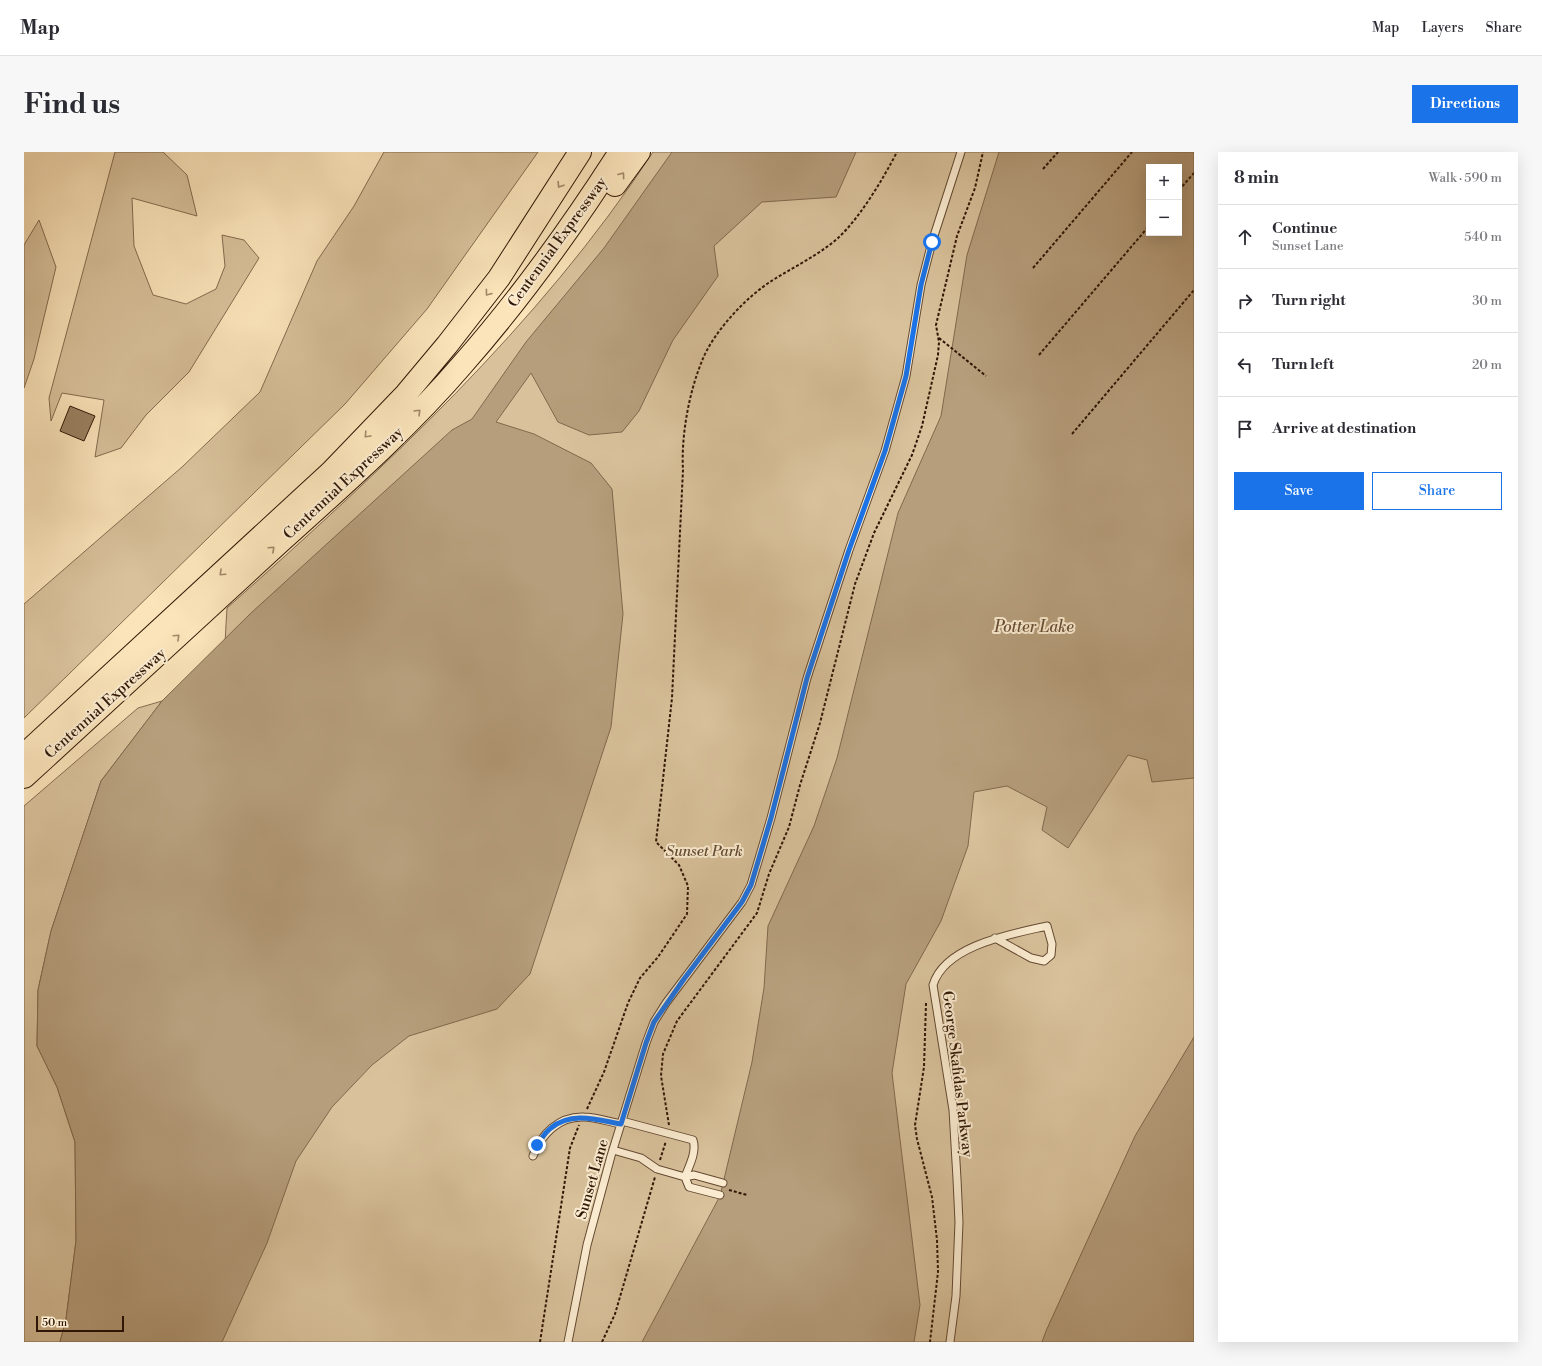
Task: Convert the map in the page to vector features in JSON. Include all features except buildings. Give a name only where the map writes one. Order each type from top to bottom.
[{"type":"highway","name":"Centennial Expressway","points":[[24,755],[331,472],[406,394],[447,345],[499,278],[580,152]]},
{"type":"highway","name":"Centennial Expressway","points":[[24,777],[370,459],[461,367],[515,301],[568,231],[620,152]]},
{"type":"highway","points":[[515,301],[582,228],[639,152]]},
{"type":"lane","name":"Sunset Lane","points":[[568,1342],[587,1245],[613,1150],[646,1043],[654,1022],[684,979],[742,902],[751,885],[771,818],[807,678],[849,550],[885,451],[906,376],[921,285],[930,249],[961,152]]},
{"type":"lane","name":"George Skafidas Parkway","points":[[950,1342],[956,1296],[959,1222],[952,1110],[933,986],[935,977],[950,961],[981,944],[995,938],[1047,926],[1052,944],[1051,955],[1044,961],[1032,958],[995,938]]},
{"type":"lane","points":[[533,1156],[537,1145],[550,1128],[562,1121],[584,1117],[622,1123],[693,1140],[693,1157],[685,1177],[689,1187],[720,1195]]},
{"type":"lane","points":[[613,1150],[641,1158],[657,1169],[685,1177],[694,1175],[723,1183]]},
{"type":"path","points":[[540,1342],[570,1148],[604,1072],[628,1003],[640,978],[658,957],[687,914],[688,886],[679,865],[656,842],[672,698],[683,470],[682,450],[690,401],[702,360],[719,330],[752,296],[773,280],[806,262],[838,238],[876,189],[897,152]]},
{"type":"path","points":[[1043,169],[1058,152]]},
{"type":"path","points":[[1033,268],[1132,152]]},
{"type":"path","points":[[1182,187],[1194,173]]},
{"type":"path","points":[[1039,355],[1146,230]]},
{"type":"path","points":[[1072,434],[1194,290]]},
{"type":"path","points":[[938,337],[986,376]]},
{"type":"path","points":[[930,1342],[938,1272],[937,1240],[932,1197],[917,1139],[915,1125],[924,1067],[926,997],[933,986]]},
{"type":"path","points":[[735,1192],[747,1195]]},
{"type":"green space","points":[[115,152],[163,152],[187,175],[197,216],[132,198],[134,246],[153,295],[186,304],[216,289],[225,266],[222,235],[244,240],[259,258],[189,372],[146,415],[121,448],[95,457],[104,400],[62,393],[51,421],[49,398]]},
{"type":"green space","points":[[384,152],[538,152],[427,309],[345,404],[24,718],[24,604],[182,467],[260,392],[317,261],[354,206]]},
{"type":"green space","name":"Sunset Park","points":[[653,152],[1194,152],[1194,1245],[1146,1342],[75,1342],[201,1056],[227,608],[400,449],[455,394],[509,336],[560,277],[608,216]]},
{"type":"green space","points":[[39,220],[56,267],[34,359],[24,388],[24,245]]},
{"type":"green space","points":[[162,701],[101,781],[51,931],[38,990],[37,1046],[57,1087],[75,1142],[76,1241],[66,1319],[60,1342],[24,1342],[24,806],[138,708]]},
{"type":"water","points":[[672,152],[856,152],[836,197],[762,202],[714,246],[718,276],[673,340],[639,411],[622,432],[589,435],[558,422],[531,373],[496,422],[534,434],[591,463],[612,489],[623,614],[611,727],[530,974],[497,1009],[409,1036],[372,1065],[332,1107],[296,1161],[267,1243],[222,1342],[60,1342],[66,1319],[76,1241],[75,1142],[57,1087],[37,1046],[38,990],[51,931],[101,781],[162,701],[251,613],[452,430],[472,419],[526,342],[604,248]]},
{"type":"water","name":"Potter Lake","points":[[999,152],[1194,152],[1194,778],[1152,782],[1147,760],[1128,755],[1068,848],[1042,830],[1047,807],[1007,786],[974,792],[968,846],[941,921],[906,984],[892,1073],[920,1305],[914,1342],[642,1342],[720,1196],[752,1062],[764,988],[768,926],[814,826],[837,758],[898,513],[941,416],[967,255]]},
{"type":"water","points":[[1194,1037],[1194,1342],[1042,1342],[1135,1136]]},
{"type":"route","points":[[537,1145],[550,1128],[562,1121],[574,1118],[584,1117],[621,1124],[654,1022],[666,1003],[742,902],[751,885],[759,854],[771,818],[807,678],[849,550],[885,451],[906,376],[921,285],[932,242]]}]
